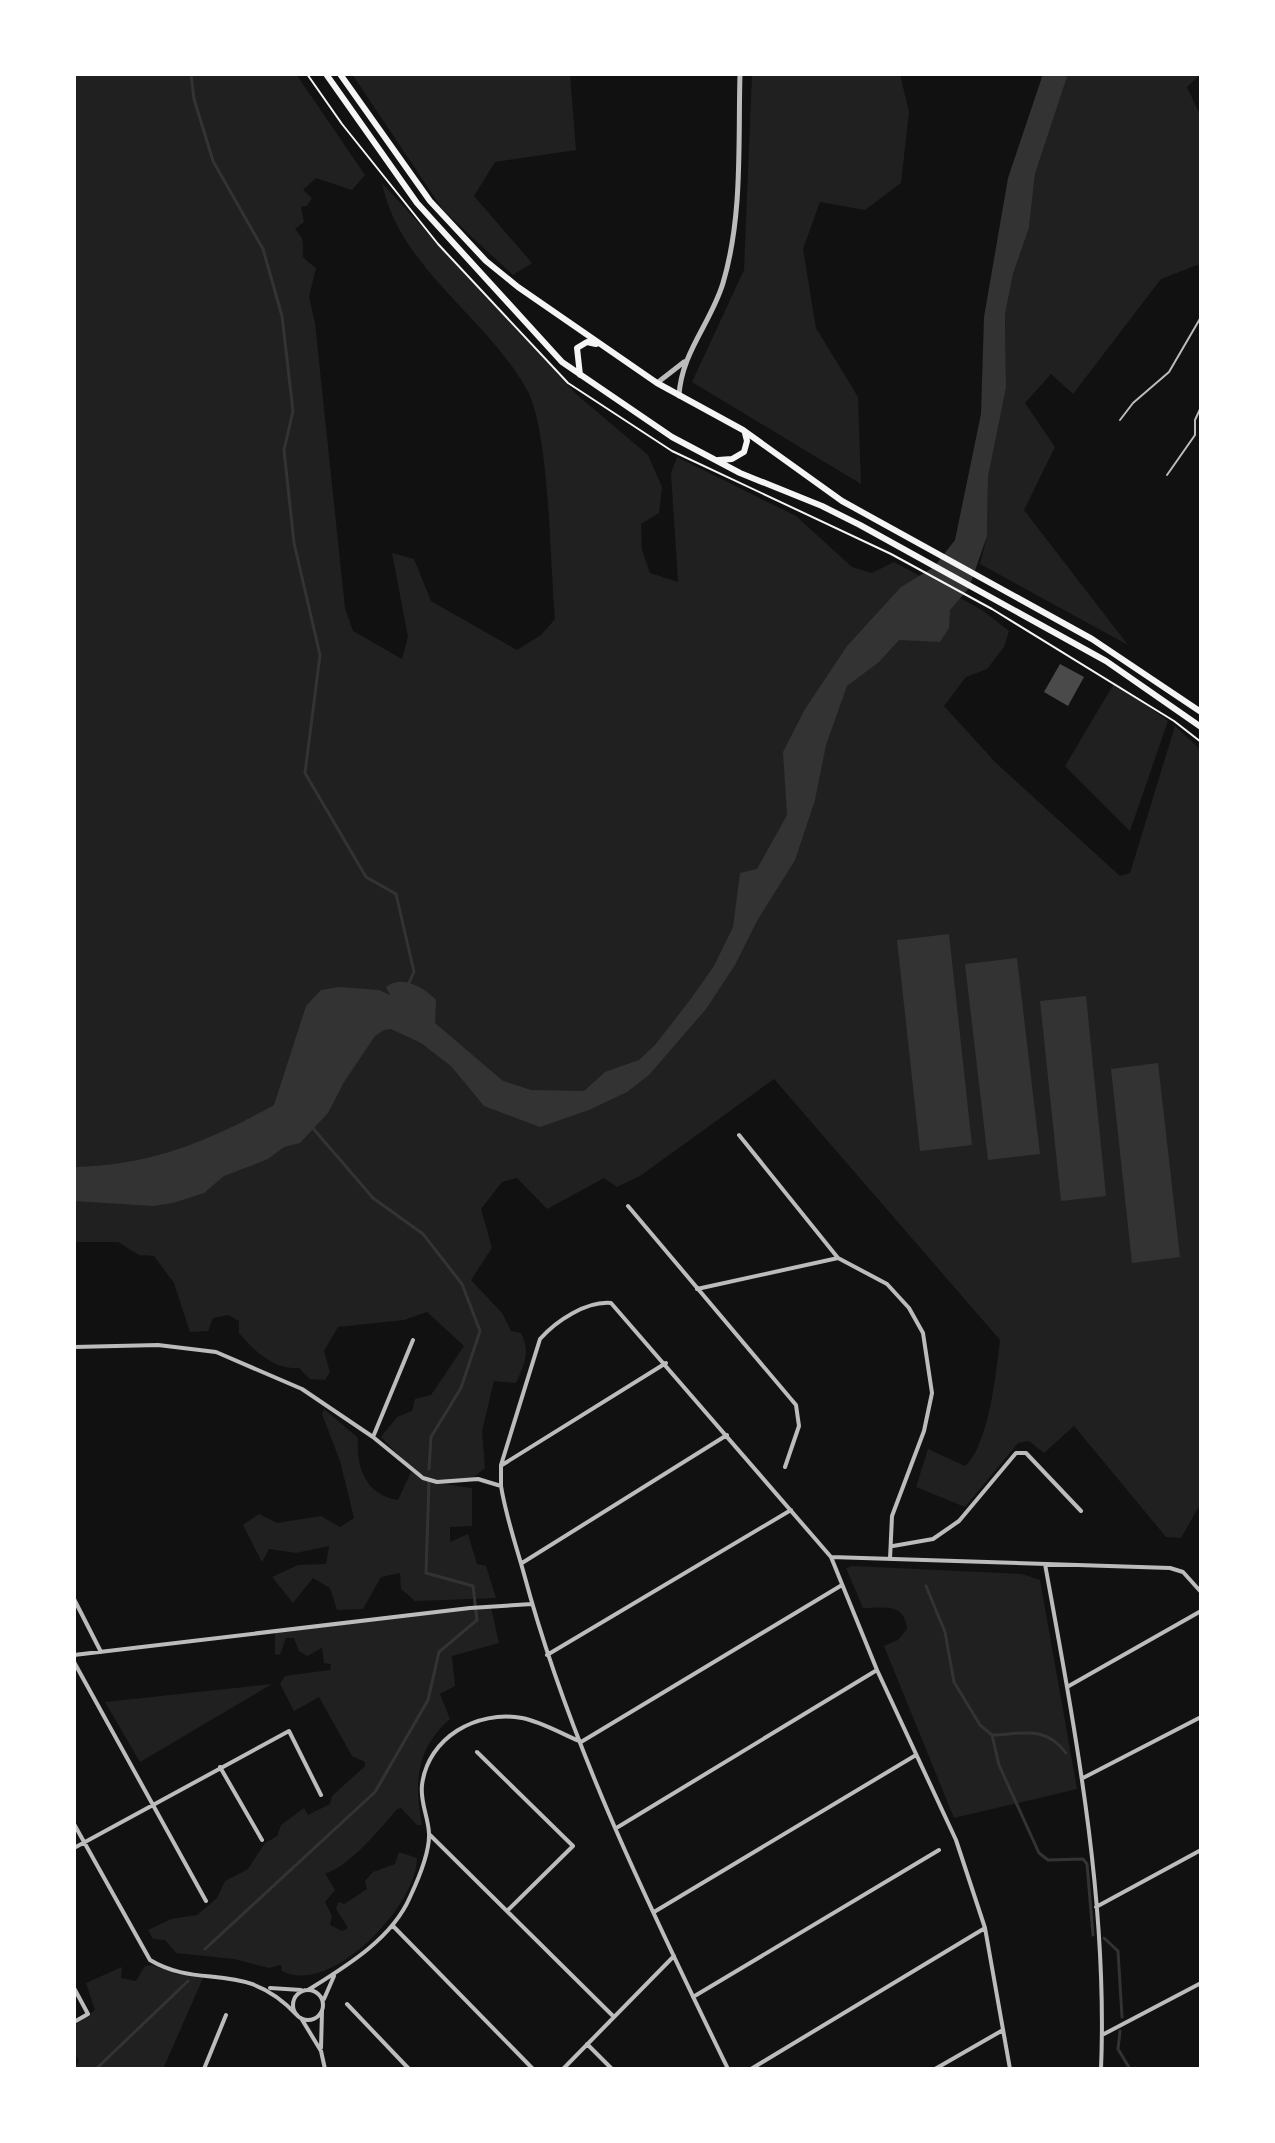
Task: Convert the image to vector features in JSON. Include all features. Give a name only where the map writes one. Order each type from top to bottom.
[{"type":"main road","points":[[326,74],[435,224],[562,362],[581,377],[645,422],[714,460],[822,506],[1106,661],[1201,727]]},
{"type":"main road","points":[[340,74],[447,221],[506,279],[657,383],[743,430],[842,501],[1125,659],[1201,712]]},
{"type":"main road","points":[[581,377],[577,348],[587,342],[606,349]]},
{"type":"main road","points":[[714,460],[732,459],[744,452],[747,441],[743,430]]},
{"type":"street","points":[[679,396],[685,362],[716,302],[728,263],[737,182],[740,74]]},
{"type":"street","points":[[657,383],[685,362]]},
{"type":"street","points":[[739,1135],[838,1258],[887,1284],[909,1308],[923,1333],[932,1393],[924,1431],[892,1516],[890,1559]]},
{"type":"street","points":[[628,1206],[796,1405],[799,1426],[785,1467]]},
{"type":"street","points":[[697,1289],[838,1258]]},
{"type":"street","points":[[728,2069],[654,1912],[547,1655],[501,1486],[501,1465],[536,1347],[548,1330],[586,1307],[611,1303],[831,1557],[877,1670],[956,1840],[985,1928],[1010,2069]]},
{"type":"street","points":[[373,1437],[413,1340]]},
{"type":"street","points":[[74,1347],[158,1345],[216,1352],[302,1389],[373,1437],[423,1478],[437,1482],[478,1479],[501,1486]]},
{"type":"street","points":[[501,1465],[666,1363]]},
{"type":"street","points":[[521,1563],[727,1435]]},
{"type":"street","points":[[893,1546],[933,1539],[959,1521],[1016,1453],[1026,1453],[1081,1511]]},
{"type":"street","points":[[547,1655],[791,1510]]},
{"type":"street","points":[[831,1557],[1170,1568],[1183,1572],[1201,1592]]},
{"type":"street","points":[[1045,1564],[1083,1778],[1096,1907],[1103,2035],[1101,2069]]},
{"type":"street","points":[[581,1742],[843,1585]]},
{"type":"street","points":[[74,1599],[101,1652]]},
{"type":"street","points":[[74,1655],[470,1608],[532,1604]]},
{"type":"street","points":[[1067,1687],[1201,1611]]},
{"type":"street","points":[[74,1662],[206,1901]]},
{"type":"street","points":[[618,1827],[877,1670]]},
{"type":"street","points":[[321,2051],[299,2016],[294,2001],[305,1990],[334,1976],[393,1926],[418,1878],[429,1835],[421,1798],[423,1780],[441,1744],[457,1729],[501,1717],[521,1718],[581,1742]]},
{"type":"street","points":[[1083,1778],[1201,1717]]},
{"type":"street","points":[[74,1848],[289,1731],[321,1795]]},
{"type":"street","points":[[477,1752],[573,1846],[508,1910]]},
{"type":"street","points":[[654,1912],[917,1754]]},
{"type":"street","points":[[220,1767],[262,1840]]},
{"type":"street","points":[[74,1824],[150,1960],[174,1971],[233,1977],[267,1988],[305,1990],[317,1993],[323,2001]]},
{"type":"street","points":[[429,1835],[613,2016]]},
{"type":"street","points":[[693,1997],[939,1850]]},
{"type":"street","points":[[1096,1907],[1201,1850]]},
{"type":"street","points":[[393,1926],[533,2069]]},
{"type":"street","points":[[751,2069],[985,1928]]},
{"type":"street","points":[[563,2069],[674,1956]]},
{"type":"street","points":[[325,2069],[321,2051],[322,2011],[334,1976]]},
{"type":"street","points":[[1103,2035],[1201,1983]]},
{"type":"street","points":[[74,1988],[88,2014],[74,2022]]},
{"type":"street","points":[[267,1988],[299,2016],[315,2018],[322,2011]]},
{"type":"street","points":[[347,2004],[409,2069]]},
{"type":"street","points":[[204,2069],[226,2015]]},
{"type":"street","points":[[935,2069],[1003,2030]]},
{"type":"street","points":[[587,2044],[612,2069]]},
{"type":"lane","points":[[1120,420],[1133,403],[1169,372],[1201,317]]},
{"type":"lane","points":[[1167,475],[1195,435],[1201,407]]},
{"type":"path","points":[[891,554],[992,609],[1174,721],[1201,742]]},
{"type":"shaded area","points":[[74,74],[296,74],[365,175],[352,190],[316,178],[303,190],[312,198],[307,206],[301,207],[304,222],[295,229],[302,238],[303,257],[316,268],[309,297],[315,323],[345,608],[353,631],[402,659],[408,637],[392,553],[414,559],[431,601],[517,650],[541,635],[555,619],[545,467],[535,410],[527,390],[510,364],[406,241],[391,213],[382,183],[576,394],[648,455],[662,487],[659,513],[641,524],[642,550],[650,573],[678,582],[671,473],[677,457],[796,516],[852,567],[872,573],[894,562],[982,610],[1009,631],[1004,647],[987,669],[966,677],[944,706],[996,763],[1120,876],[1130,873],[1175,726],[1201,750],[1201,1503],[1181,1538],[1166,1537],[1074,1426],[1044,1453],[1029,1441],[1018,1443],[965,1507],[916,1487],[928,1449],[965,1466],[973,1456],[986,1426],[1000,1340],[774,1079],[640,1176],[617,1187],[604,1178],[547,1209],[517,1178],[502,1182],[481,1209],[492,1248],[471,1280],[502,1313],[511,1331],[521,1333],[526,1346],[525,1358],[516,1383],[494,1381],[482,1431],[485,1468],[468,1482],[444,1484],[472,1488],[472,1526],[450,1527],[450,1542],[468,1534],[477,1564],[486,1566],[496,1598],[415,1601],[401,1589],[400,1573],[381,1577],[363,1609],[337,1610],[330,1588],[313,1578],[293,1603],[272,1577],[298,1565],[326,1564],[329,1546],[296,1553],[269,1549],[262,1562],[243,1525],[259,1514],[277,1523],[321,1516],[340,1527],[354,1518],[340,1461],[322,1414],[324,1409],[358,1438],[361,1469],[371,1486],[387,1497],[398,1500],[411,1472],[433,1481],[412,1469],[381,1437],[397,1417],[412,1411],[415,1399],[431,1395],[464,1346],[427,1312],[404,1320],[338,1327],[324,1351],[330,1372],[325,1380],[310,1379],[299,1368],[281,1366],[258,1353],[239,1333],[239,1321],[228,1315],[213,1318],[208,1331],[190,1332],[174,1283],[154,1256],[139,1255],[118,1242],[74,1242]]},
{"type":"shaded area","points":[[352,74],[570,74],[576,150],[495,162],[474,196],[532,263],[513,275],[443,210]]},
{"type":"shaded area","points":[[752,74],[900,74],[909,112],[901,183],[865,210],[820,202],[803,249],[816,328],[858,397],[861,484],[692,382],[744,270]]},
{"type":"shaded area","points":[[1043,74],[1068,74],[1035,174],[1029,228],[1013,274],[1005,315],[1006,388],[988,477],[987,536],[969,588],[950,610],[949,628],[940,642],[899,640],[879,662],[847,686],[826,745],[815,800],[795,860],[706,1009],[649,1075],[627,1092],[589,1110],[540,1127],[484,1106],[451,1066],[421,1043],[391,1029],[384,1030],[375,1036],[344,1082],[328,1113],[300,1143],[284,1147],[268,1159],[224,1176],[204,1193],[173,1203],[153,1206],[74,1201],[74,1167],[129,1162],[178,1149],[274,1105],[306,1006],[321,990],[339,987],[379,990],[390,995],[386,987],[392,983],[406,982],[420,987],[436,1000],[435,1023],[503,1081],[531,1090],[584,1091],[605,1072],[639,1060],[655,1045],[714,966],[733,927],[740,873],[757,869],[787,815],[783,752],[805,709],[847,646],[901,587],[934,567],[955,540],[981,414],[984,317],[1008,178]]},
{"type":"shaded area","points":[[1068,74],[1201,74],[1187,87],[1201,117],[1201,267],[1197,265],[1161,279],[1073,394],[1051,374],[1025,403],[1055,447],[1024,510],[1128,645],[980,564],[987,536],[988,477],[1006,388],[1005,315],[1013,274],[1029,228],[1035,174]]},
{"type":"shaded area","points":[[1115,682],[1168,721],[1130,831],[1065,766]]},
{"type":"shaded area","points":[[949,934],[972,1145],[920,1151],[897,940]]},
{"type":"shaded area","points":[[1017,958],[1040,1154],[988,1160],[965,964]]},
{"type":"shaded area","points":[[1086,996],[1106,1196],[1061,1201],[1040,1001]]},
{"type":"shaded area","points":[[1158,1063],[1180,1257],[1132,1263],[1111,1069]]},
{"type":"shaded area","points":[[846,1568],[1022,1574],[1040,1580],[1077,1789],[954,1818],[884,1646],[898,1640],[907,1629],[905,1620],[892,1608],[863,1608]]},
{"type":"shaded area","points":[[491,1607],[499,1643],[452,1656],[455,1686],[440,1694],[450,1719],[430,1742],[420,1767],[418,1795],[422,1825],[417,1825],[401,1808],[397,1809],[343,1865],[325,1873],[335,1890],[325,1902],[332,1916],[330,1925],[342,1931],[348,1928],[336,1909],[338,1902],[344,1904],[367,1889],[365,1881],[373,1872],[395,1864],[399,1852],[417,1858],[413,1878],[403,1900],[368,1942],[323,1971],[302,1976],[282,1971],[281,1965],[269,1968],[234,1959],[176,1953],[165,1940],[153,1939],[148,1930],[171,1919],[197,1915],[217,1898],[225,1881],[248,1869],[265,1843],[277,1836],[281,1825],[304,1808],[308,1815],[330,1804],[332,1796],[365,1766],[365,1762],[352,1756],[319,1697],[294,1711],[280,1684],[285,1676],[330,1670],[331,1664],[324,1663],[322,1648],[307,1656],[299,1651],[294,1638],[286,1638],[280,1655],[275,1654],[275,1633]]},
{"type":"shaded area","points":[[272,1684],[140,1762],[105,1702]]},
{"type":"shaded area","points":[[152,1965],[176,1974],[203,1978],[163,2069],[74,2069],[79,2061],[74,2052],[74,2026],[95,2010],[86,1983],[122,1967],[121,1978],[136,1981],[145,1966]]},
{"type":"building","points":[[1060,664],[1084,677],[1068,706],[1044,692]]},
{"type":"waterway","points":[[191,74],[194,99],[213,161],[263,249],[282,316],[293,411],[284,450],[294,543],[320,655],[305,773],[366,877],[396,894],[414,972],[409,983]]},
{"type":"waterway","points":[[311,1126],[373,1198],[423,1234],[462,1284],[480,1331],[461,1388],[431,1437],[429,1469]]},
{"type":"waterway","points":[[205,1949],[375,1792],[428,1700],[439,1652],[477,1620],[473,1586],[426,1573],[429,1480]]},
{"type":"waterway","points":[[926,1586],[945,1632],[954,1682],[980,1725],[992,1735],[999,1765],[1039,1853],[1048,1860],[1083,1859],[1087,1864],[1093,1935]]},
{"type":"waterway","points":[[992,1735],[1042,1735],[1066,1753]]},
{"type":"waterway","points":[[1104,1938],[1118,1951],[1122,2017]]},
{"type":"waterway","points":[[96,2069],[188,1981]]},
{"type":"waterway","points":[[1120,2031],[1118,2049],[1130,2069]]}]
